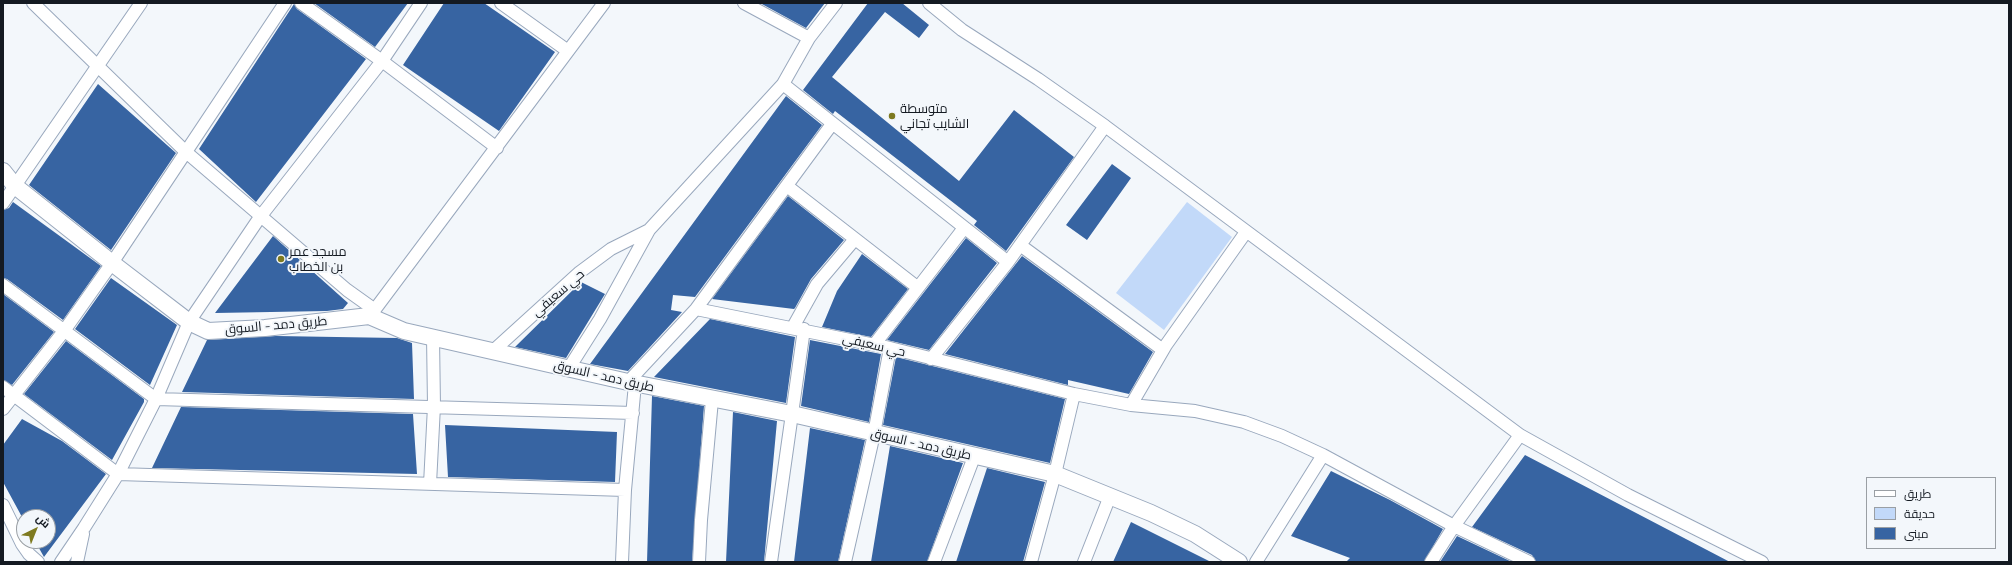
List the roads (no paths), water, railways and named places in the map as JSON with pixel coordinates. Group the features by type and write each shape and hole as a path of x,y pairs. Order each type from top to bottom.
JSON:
{"main road":[{"name":"طريق دمد - السوق","path":"3,170 15,186 112,263 189,322 208,331 265,328 372,313 404,331 632,383 712,400 792,414 974,457 1055,474 1151,513 1195,534 1239,562"}],"street":[{"path":"33,3 186,152 372,313 604,3"},
{"path":"3,203 141,3"},
{"path":"3,409 64,331 112,263 285,3"},
{"path":"301,3 382,61 496,148"},
{"path":"61,562 118,474 156,399 189,322 260,217 382,61 421,3"},
{"path":"501,3 568,51"},
{"path":"744,3 809,38"},
{"path":"569,368 600,319 649,230 783,84 809,38 836,3"},
{"path":"929,3 962,30 1038,79 1106,126 1246,232 1520,435 1628,494 1755,560"},
{"path":"783,84 1008,262"},
{"path":"622,562 625,490 633,413 632,383 696,309 832,124"},
{"path":"931,359 1008,262 1106,126"},
{"path":"787,186 917,287"},
{"path":"874,345 917,287 964,228"},
{"name":"حي سعيفي","path":"493,351 580,272 611,249 649,230"},
{"path":"1131,405 1163,350 1246,232"},
{"path":"771,562 779,496 792,414 798,328 817,284 855,239"},
{"path":"1020,245 1163,350"},
{"path":"3,285 156,399 633,413"},
{"name":"حي سعيفي","path":"696,309 798,328 890,348 1074,394 1131,405 1195,411 1244,422 1282,436 1323,455 1454,526 1529,562"},
{"path":"430,484 434,406 433,337"},
{"path":"845,562 874,434 890,348"},
{"path":"3,388 118,474 625,490"},
{"path":"1031,562 1055,474 1074,394"},
{"path":"699,562 701,520 712,400"},
{"path":"1431,562 1454,526 1520,435"},
{"path":"1256,562 1323,455"},
{"path":"934,562 974,457"},
{"path":"1084,562 1110,496"},
{"path":"3,505 22,544 29,554 38,562"},
{"path":"77,562 84,528"}],"place":[{"name":"متوسطة الشايب تجاني","path":"892,116"},
{"name":"مسجد عمر بن الخطاب","path":"281,259"}]}
